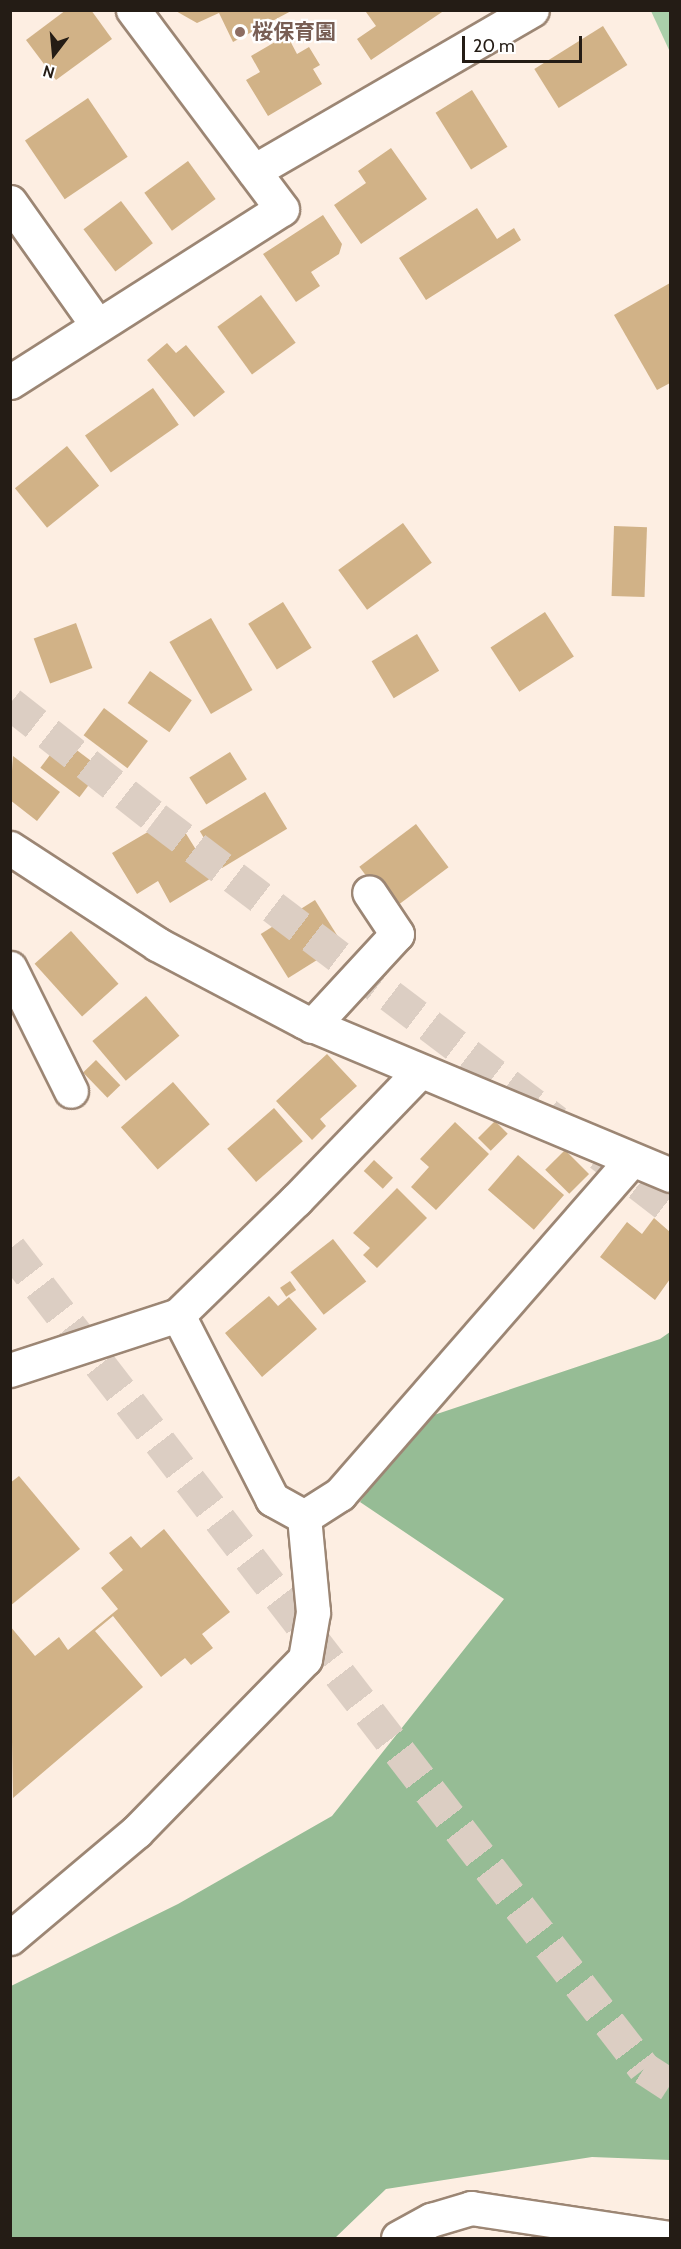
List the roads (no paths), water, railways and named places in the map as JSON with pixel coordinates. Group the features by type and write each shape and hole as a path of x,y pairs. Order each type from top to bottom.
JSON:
{"street":[{"path":"10,382 282,209 133,10"},
{"path":"254,171 532,10"},
{"path":"10,202 97,325"},
{"path":"10,848 157,944 312,1026 631,1161 670,1175"},
{"path":"312,1026 397,934 369,892"},
{"path":"10,968 71,1091"},
{"path":"10,1370 178,1315 296,1200 418,1072"},
{"path":"304,1517 340,1494 631,1161"},
{"path":"178,1315 272,1499 304,1517"},
{"path":"10,1938 136,1832 305,1659 313,1612 304,1517"},
{"path":"398,2238 431,2220 471,2208 670,2238"}],"tunnel":[{"path":"10,703 156,818 556,1121"},
{"path":"600,1154 670,1208"},
{"path":"10,1248 644,2068 670,2085"}],"place":[{"name":"桜保育園","path":"240,32"}]}
